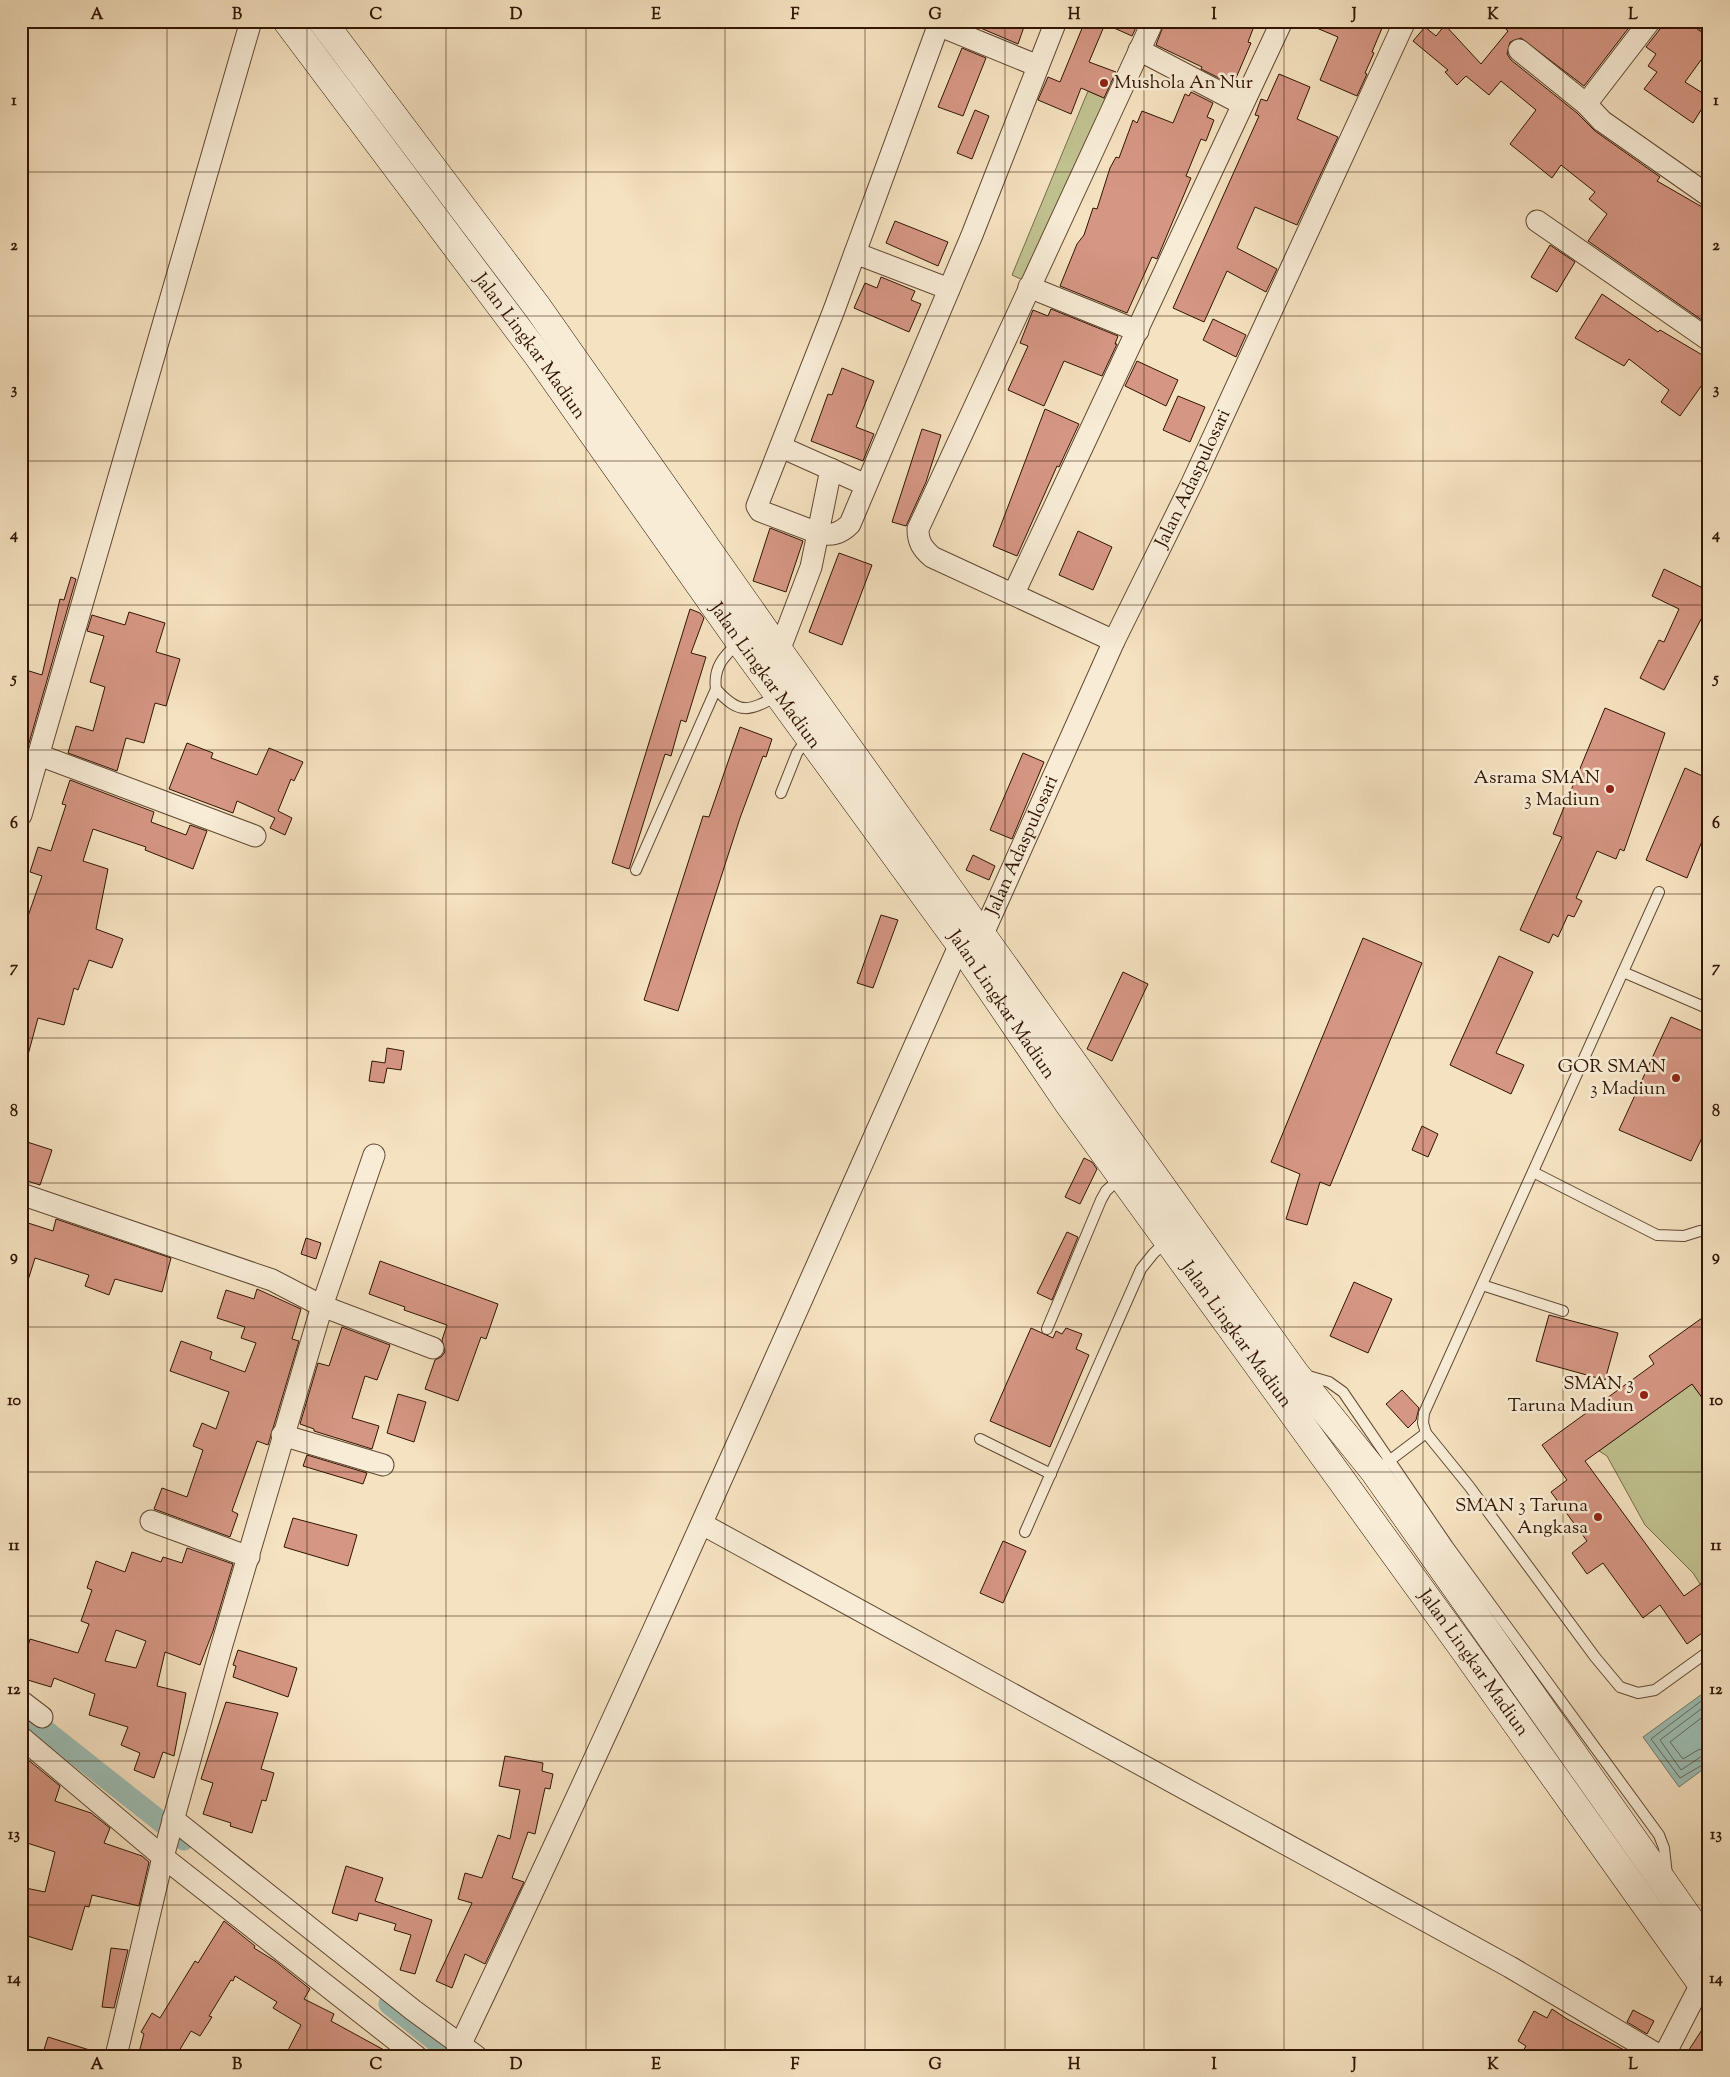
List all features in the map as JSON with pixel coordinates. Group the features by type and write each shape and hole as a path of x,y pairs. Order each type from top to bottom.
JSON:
{"main road":[{"name":"Jalan Lingkar Madiun","path":"287,21 536,353 740,642 809,736 971,940 1294,1372 1381,1466 1484,1629 1709,1947"},
{"name":"Jalan Lingkar Madiun","path":"322,21 538,308 779,651 971,940 1070,1104 1706,1981"},
{"path":"470,266 491,246"},
{"path":"1460,1644 1484,1629"}],"street":[{"path":"21,815 32,761 251,21"},
{"path":"1038,66 939,23 855,253 758,508 760,511 830,536 843,531 850,524 949,289 1056,21"},
{"path":"1114,641 1014,593 932,557 922,548 918,538 918,528 1153,21"},
{"path":"1014,593 1282,21"},
{"name":"Jalan Adaspulosari","path":"462,2051 971,940 1192,483 1405,21"},
{"path":"1586,104 1650,21"},
{"path":"1139,50 1242,104"},
{"path":"1519,50 1586,104 1602,120 1709,196"},
{"path":"1537,221 1709,340"},
{"path":"855,253 949,289"},
{"path":"1029,287 1138,331"},
{"path":"781,447 866,484"},
{"path":"779,651 811,567 831,469"},
{"path":"32,761 255,836"},
{"path":"116,2056 164,1855 221,1648 249,1558 282,1435 322,1306 374,1155"},
{"path":"21,1194 272,1280 322,1306 434,1348"},
{"path":"282,1435 383,1465"},
{"path":"150,1521 249,1558"},
{"path":"702,1524 1493,1958 1662,2056 1706,1981"},
{"path":"21,1701 42,1717"},
{"path":"21,1737 164,1855 416,2056"},
{"path":"173,1821 413,2010 462,2051"}],"lane":[{"path":"636,870 716,689 717,670 723,657 740,642"},
{"path":"716,689 730,704 738,707 757,707 779,695"},
{"path":"781,793 798,753 809,736"},
{"path":"1659,892 1424,1413 1422,1423 1426,1433 1469,1486 1595,1657 1620,1687 1638,1693 1655,1690 1709,1651"},
{"path":"1623,972 1709,1009"},
{"path":"1533,1172 1657,1235 1684,1236 1700,1231 1709,1232"},
{"path":"1047,1329 1101,1200 1106,1191 1122,1176"},
{"path":"1025,1532 1141,1269 1152,1254 1168,1239"},
{"path":"1482,1285 1563,1311"},
{"path":"1426,1433 1381,1466 1448,1546 1659,1835 1664,1848 1669,1891"},
{"path":"980,1439 1050,1474"}],"green space":[{"path":"1088,91 1109,100 1027,282 1012,275"},
{"path":"1692,1384 1709,1407 1709,1578 1700,1584 1693,1573 1645,1525 1607,1456 1599,1451"}],"water":[{"path":"1709,1689 1709,1765 1679,1787 1643,1737"}],"building":[{"path":"964,21 1026,21 1018,44"},
{"path":"1085,21 1139,21 1132,36 1105,24 1089,62 1116,72 1104,98 1081,88 1071,114 1038,100 1048,77 1060,82"},
{"path":"1165,21 1256,21 1248,42 1251,43 1233,85 1201,69 1202,67 1156,45"},
{"path":"1300,21 1368,21 1382,28 1365,73 1367,74 1357,96 1320,80 1338,37"},
{"path":"1497,21 1634,21 1584,86 1521,38 1510,42 1507,54 1511,60 1577,113 1595,131 1660,177 1657,181 1709,211 1709,325 1588,241 1607,214 1589,199 1595,192 1561,165 1552,178 1510,144 1536,110 1501,81 1489,95 1466,76 1457,85 1445,72 1448,70 1413,41 1425,27 1436,36 1445,25 1481,64 1508,31"},
{"path":"1662,21 1695,21 1698,30 1709,35 1709,49 1685,82 1709,97 1693,123 1644,89 1657,72 1648,66 1656,54 1646,47 1660,29"},
{"path":"962,48 986,58 963,116 938,107"},
{"path":"1279,74 1310,87 1297,119 1338,137 1297,225 1255,207 1237,248 1277,269 1266,292 1227,271 1204,322 1173,308 1259,116 1255,115 1261,99 1267,101"},
{"path":"1191,92 1213,103 1207,117 1214,120 1206,141 1201,139 1186,176 1191,178 1157,259 1152,257 1127,313 1060,286 1077,244 1084,235 1093,208 1097,209 1110,168 1116,157 1119,158 1133,120 1137,123 1142,111 1173,123 1185,94 1189,96"},
{"path":"975,110 989,116 972,159 957,153"},
{"path":"895,221 948,242 938,266 886,243"},
{"path":"1550,245 1575,262 1557,292 1531,277"},
{"path":"881,277 915,291 911,300 921,304 909,332 854,308 865,283 877,288"},
{"path":"1602,294 1658,332 1660,330 1709,359 1709,375 1680,416 1661,402 1669,390 1629,359 1624,366 1575,338"},
{"path":"1051,309 1118,336 1115,344 1117,344 1102,376 1064,361 1044,406 1008,390 1028,346 1020,343 1033,310 1048,316"},
{"path":"1213,319 1246,335 1236,357 1203,340"},
{"path":"1137,361 1178,380 1166,406 1125,386"},
{"path":"842,368 874,381 856,427 874,434 863,461 811,441 828,394 832,395"},
{"path":"1178,396 1205,407 1190,442 1163,430"},
{"path":"1045,409 1079,424 1059,467 1057,466 1017,556 993,546"},
{"path":"922,429 941,435 926,482 906,526 892,522"},
{"path":"770,528 803,541 786,592 753,581"},
{"path":"1078,531 1112,547 1093,590 1059,575"},
{"path":"839,553 872,565 842,645 809,632"},
{"path":"1664,569 1709,591 1709,604 1664,690 1640,678 1659,640 1664,642 1679,609 1652,596"},
{"path":"71,577 76,579 27,750 21,749 21,683 26,670 42,675 60,599 64,600"},
{"path":"690,609 700,613 704,618 691,653 706,657 686,722 681,720 671,756 665,754 629,869 612,863"},
{"path":"129,612 165,623 156,652 180,659 166,706 155,703 144,743 126,738 117,771 68,753 76,726 93,731 105,687 90,682 104,636 87,631 92,615 125,625"},
{"path":"1605,708 1665,733 1624,851 1620,849 1616,859 1597,851 1576,898 1582,901 1574,917 1568,915 1558,937 1553,934 1549,943 1520,930 1562,837 1553,834"},
{"path":"740,727 772,739 766,757 763,756 740,818 678,1011 644,1000 703,816 709,817"},
{"path":"187,743 213,753 211,758 257,775 269,748 303,762 294,781 291,779 278,811 292,818 285,835 270,828 275,818 237,801 233,813 169,789"},
{"path":"1023,753 1044,762 1012,839 990,830"},
{"path":"1685,768 1709,779 1709,824 1687,878 1646,860"},
{"path":"70,780 154,812 151,822 186,835 190,825 207,831 193,869 145,850 146,847 93,829 83,861 108,869 96,929 123,939 112,968 89,960 78,990 74,988 64,1025 38,1018 26,1062 21,1062 21,917 27,919 42,876 30,872 38,847 51,851 66,805 62,804"},
{"path":"973,855 995,866 989,880 966,870"},
{"path":"881,915 898,920 873,988 857,983"},
{"path":"1363,938 1422,963 1330,1186 1320,1182 1307,1225 1286,1219 1300,1174 1271,1162"},
{"path":"1499,956 1533,972 1496,1053 1524,1065 1511,1094 1450,1065"},
{"path":"1123,972 1148,984 1112,1061 1087,1049"},
{"name":"GOR SMAN 3 Madiun","path":"1671,1017 1709,1034 1709,1123 1691,1161 1619,1130"},
{"path":"387,1048 404,1051 401,1070 387,1068 384,1083 369,1081 372,1061 385,1063"},
{"path":"1422,1126 1438,1134 1428,1157 1412,1150"},
{"path":"21,1140 52,1150 40,1185 21,1179"},
{"path":"1084,1158 1092,1162 1097,1169 1080,1204 1065,1197"},
{"path":"56,1219 171,1258 162,1292 115,1279 109,1295 85,1286 89,1275 35,1258 25,1290 21,1290 21,1233 25,1222 53,1231"},
{"path":"1067,1232 1078,1237 1052,1300 1037,1293"},
{"path":"306,1238 321,1243 316,1259 301,1254"},
{"path":"380,1261 498,1304 486,1339 481,1337 458,1401 425,1389 435,1360 445,1352 442,1340 447,1325 404,1310 405,1307 369,1294"},
{"path":"1354,1282 1392,1299 1368,1353 1330,1336"},
{"path":"257,1289 301,1309 292,1339 299,1341 268,1445 257,1441 232,1511 238,1514 230,1537 154,1509 162,1488 187,1497 203,1450 193,1446 202,1423 216,1429 229,1392 170,1371 181,1341 212,1352 210,1359 245,1372 256,1343 241,1338 245,1327 217,1318 226,1290 254,1299"},
{"path":"1549,1315 1618,1333 1605,1380 1536,1361"},
{"path":"1702,1318 1709,1328 1709,1407 1692,1384 1585,1461 1684,1596 1709,1578 1709,1628 1687,1644 1660,1605 1643,1618 1603,1563 1587,1574 1572,1553 1587,1541 1551,1492 1567,1480 1542,1445 1654,1364 1649,1356"},
{"path":"342,1327 390,1345 377,1380 365,1376 352,1418 379,1426 372,1449 314,1431 314,1429 300,1424 318,1363 329,1366"},
{"path":"1031,1328 1053,1338 1056,1331 1062,1334 1066,1328 1082,1334 1076,1349 1089,1355 1050,1447 990,1421"},
{"path":"1402,1390 1419,1408 1416,1420 1408,1428 1386,1404"},
{"path":"398,1394 426,1402 414,1442 387,1433"},
{"path":"307,1455 367,1473 363,1484 303,1466"},
{"path":"293,1518 357,1535 348,1566 284,1547"},
{"path":"1003,1541 1026,1551 1003,1603 980,1593"},
{"path":"187,1548 233,1564 213,1631 200,1665 165,1652 157,1686 186,1693 174,1756 163,1752 154,1778 134,1770 140,1753 121,1745 128,1727 89,1715 95,1694 54,1678 51,1687 21,1678 21,1669 30,1639 78,1653 89,1624 81,1621 92,1590 87,1588 96,1561 125,1572 132,1552 161,1562 163,1557 182,1563","holes":["116,1630 146,1641 136,1668 105,1661"]},
{"path":"238,1650 297,1668 288,1697 233,1677 236,1666 233,1665"},
{"path":"226,1702 278,1713 261,1769 274,1773 266,1801 262,1800 252,1833 230,1826 231,1823 203,1814 213,1783 201,1779"},
{"path":"21,1754 60,1786 55,1801 91,1813 110,1828 104,1843 142,1856 149,1862 139,1906 92,1895 89,1907 85,1906 72,1950 21,1934 21,1887 45,1892 55,1852 21,1841"},
{"path":"505,1756 543,1763 542,1771 553,1774 550,1789 545,1788 535,1834 528,1832 512,1878 524,1882 485,1964 465,1954 452,1988 436,1981 472,1903 458,1899 465,1873 482,1878 498,1835 510,1839 520,1790 499,1786"},
{"path":"346,1866 383,1878 375,1901 432,1920 415,1974 400,1970 411,1935 394,1930 396,1924 359,1913 357,1921 332,1913"},
{"path":"224,1921 255,1946 254,1948 275,1961 310,1989 304,1999 334,2014 331,2021 395,2056 285,2056 301,2025 273,2008 277,2002 235,1976 209,2016 212,2017 200,2036 191,2031 176,2056 138,2056 144,2034 141,2032 152,2013 160,2018 195,1961 198,1963"},
{"path":"111,1948 128,1950 114,2008 102,2007"},
{"path":"1552,2009 1635,2056 1520,2056 1526,2046 1518,2041 1534,2011 1547,2018"},
{"path":"1633,2010 1654,2021 1647,2034 1627,2022"},
{"path":"1709,2019 1709,2056 1685,2056"},
{"path":"48,2037 96,2052 95,2056 42,2056"}],"waterway":[{"path":"21,1711 184,1840"},
{"path":"389,2004 454,2056"}],"place":[{"name":"Mushola An Nur","path":"1104,83"},
{"name":"Asrama SMAN 3 Madiun","path":"1610,789"},
{"name":"GOR SMAN 3 Madiun","path":"1676,1078"},
{"name":"SMAN 3 Taruna Madiun","path":"1644,1395"},
{"name":"SMAN 3 Taruna Angkasa","path":"1598,1517"}]}
